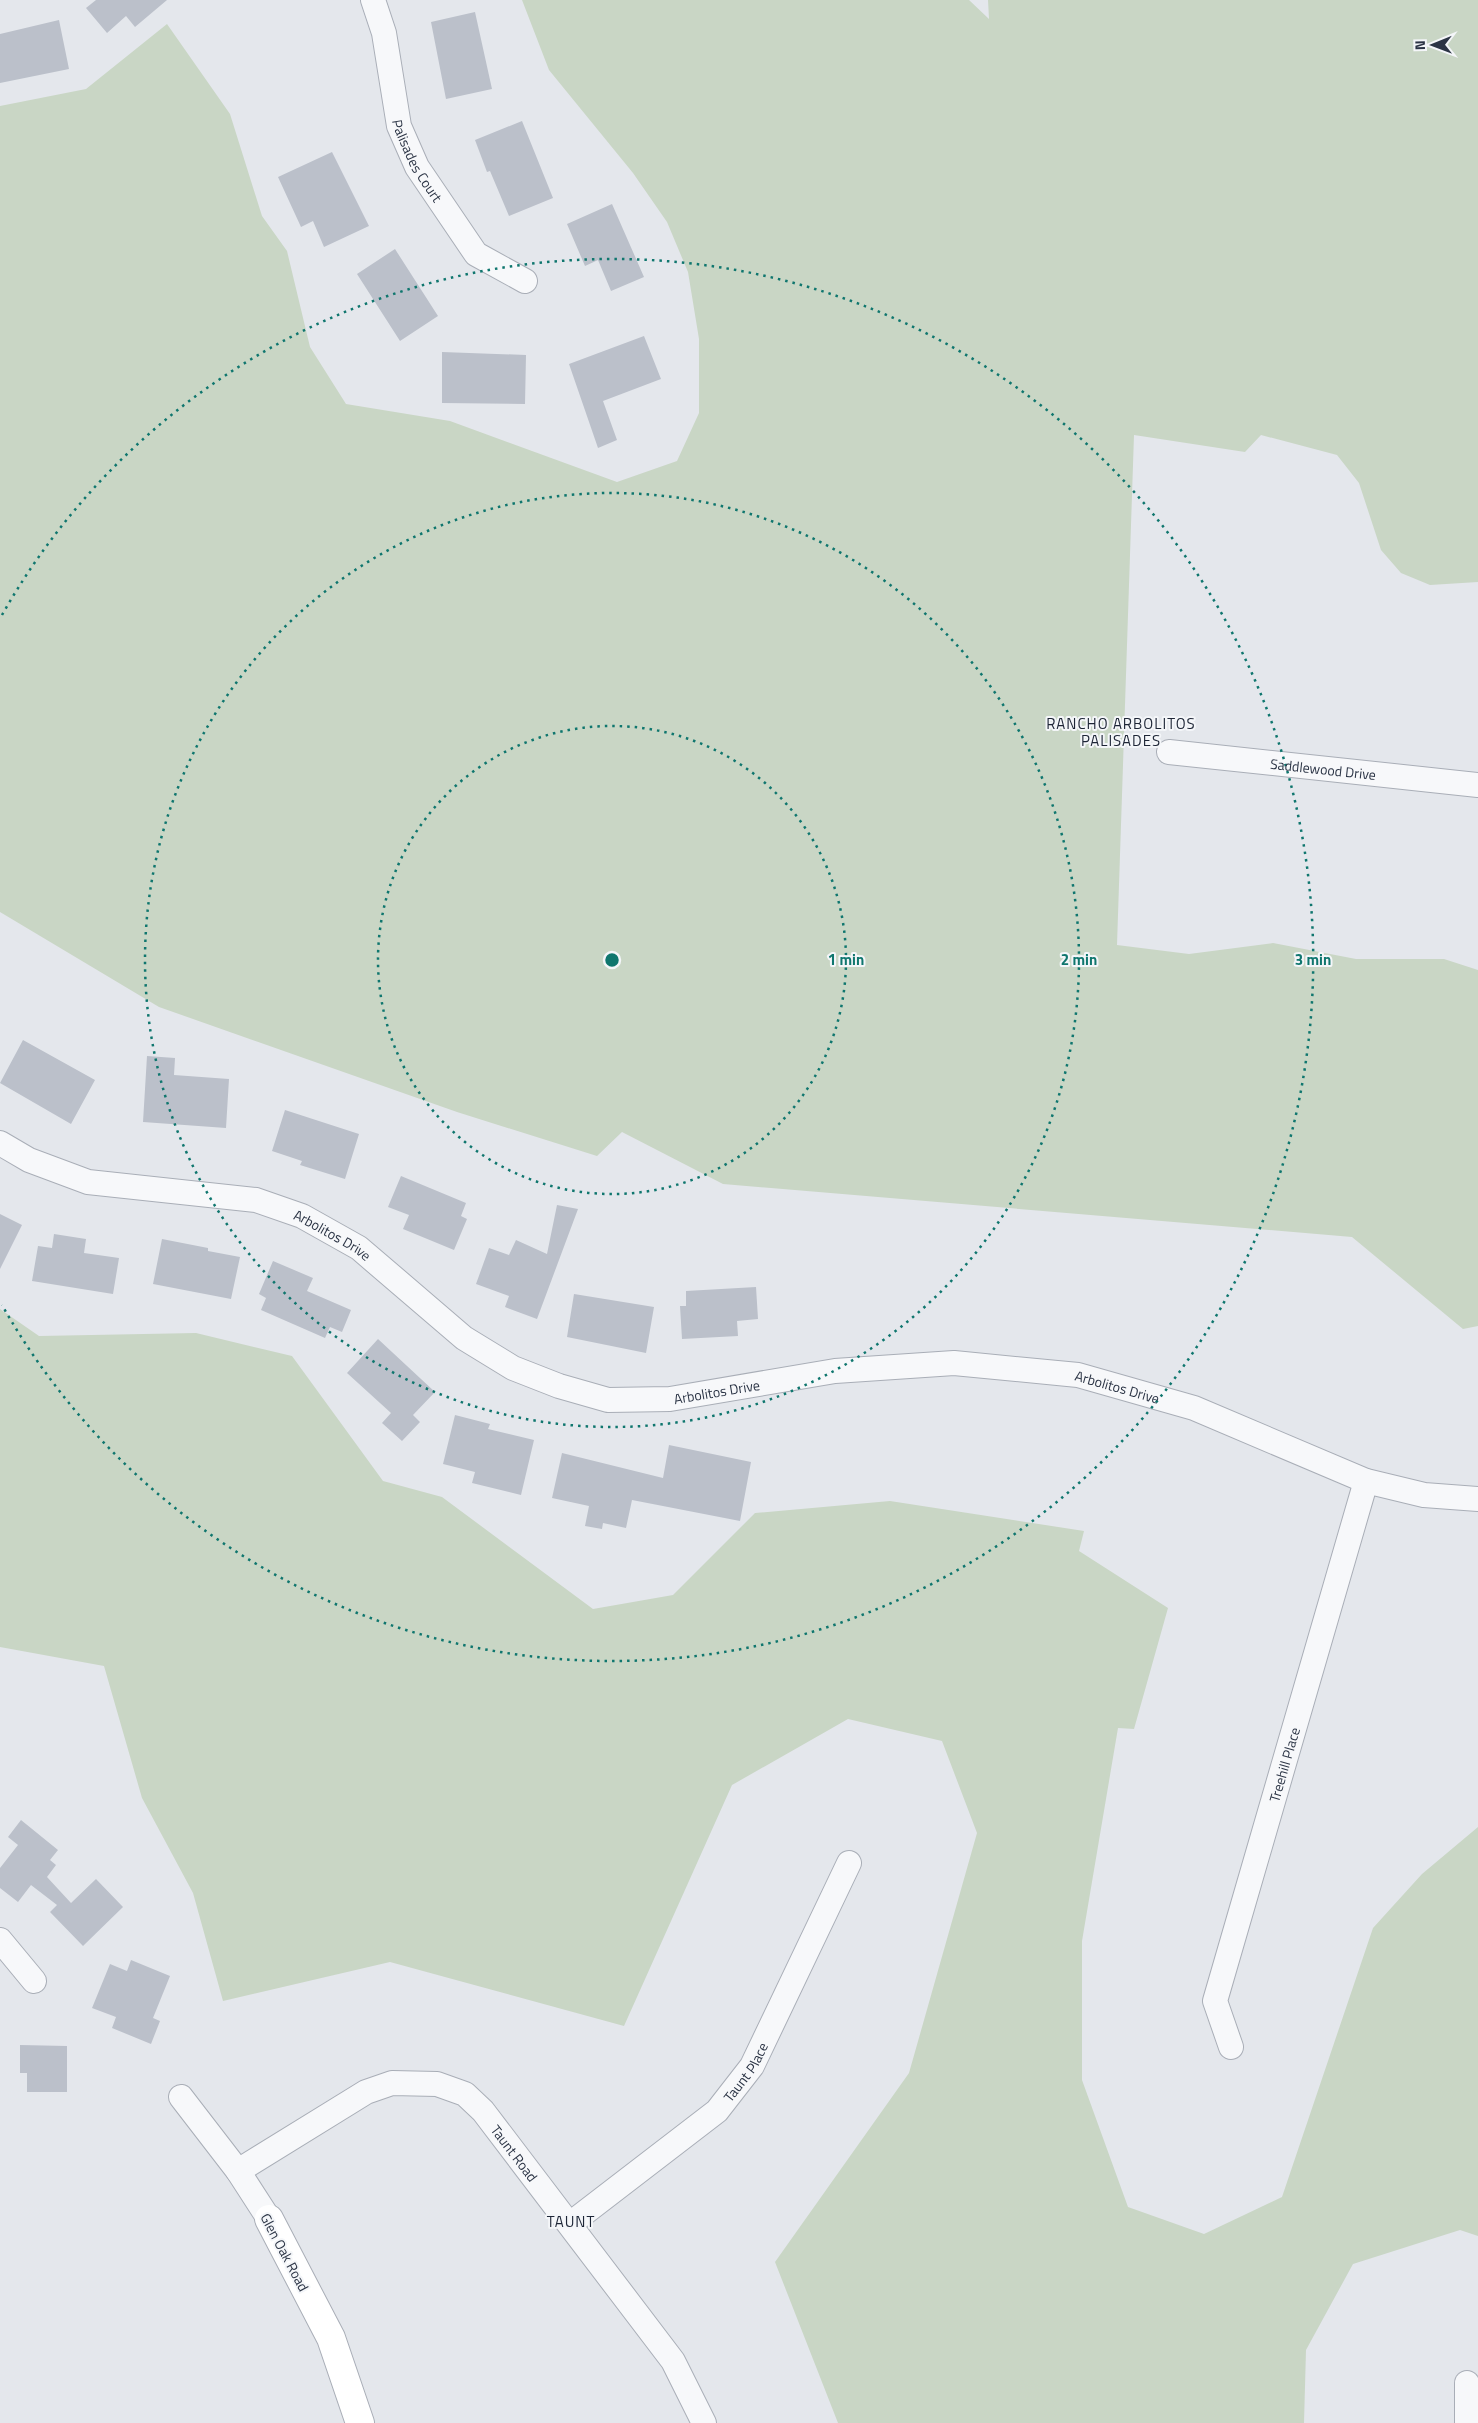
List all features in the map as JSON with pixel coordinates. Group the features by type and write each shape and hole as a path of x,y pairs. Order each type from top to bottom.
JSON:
{"street":[{"name":"Palisades Court","path":"373,0 384,32 399,126 417,167 476,254 525,281"},
{"name":"Saddlewood Drive","path":"1169,752 1478,785"},
{"name":"Arbolitos Drive","path":"0,1143 29,1160 88,1182 256,1200 302,1216 359,1248 464,1338 513,1368 559,1386 608,1400 670,1399 835,1371 954,1363 1078,1375 1194,1408 1366,1480 1424,1494 1478,1499"},
{"name":"Treehill Place","path":"1231,2047 1215,2001 1366,1480"},
{"name":"Taunt Place","path":"570,2224 717,2111 752,2066 850,1863"},
{"path":"0,1940 34,1981"},
{"name":"Taunt Road","path":"238,2171 366,2092 392,2083 437,2084 465,2094 483,2111 673,2362 704,2423"},
{"name":"Glen Oak Road","path":"182,2097 238,2171 269,2219 331,2338 360,2423"},
{"path":"1467,2383 1467,2423"}],"green space":[{"path":"522,0 969,0 989,19 988,0 1478,0 1478,582 1430,585 1401,573 1381,550 1359,483 1337,455 1261,435 1245,452 1134,435 1117,945 1189,954 1273,943 1356,959 1444,959 1478,970 1478,1326 1463,1329 1352,1237 723,1184 622,1132 597,1156 457,1112 159,1007 0,912 0,106 86,89 167,24 230,114 262,216 287,251 310,347 346,404 450,421 617,482 677,461 699,413 699,339 688,272 667,222 633,173 549,70"},
{"path":"0,1309 39,1336 196,1333 292,1356 383,1481 442,1497 593,1609 673,1595 755,1513 890,1501 1084,1531 1079,1551 1168,1608 1134,1729 1118,1728 1082,1941 1082,2080 1128,2207 1204,2234 1282,2197 1373,1928 1422,1874 1478,1827 1478,2236 1460,2230 1353,2264 1306,2350 1304,2423 838,2423 775,2262 909,2073 977,1833 942,1741 848,1719 732,1785 624,2026 390,1962 223,2001 193,1893 142,1798 104,1666 0,1647"}],"building":[{"path":"96,0 167,0 135,27 126,16 107,33 86,8"},
{"path":"475,12 492,89 446,99 431,22"},
{"path":"59,20 69,69 0,83 0,34"},
{"path":"522,121 553,198 509,216 490,171 487,172 475,140"},
{"path":"332,152 369,226 324,247 313,221 301,227 278,177"},
{"path":"612,204 644,277 611,291 598,260 585,266 567,224"},
{"path":"395,249 438,316 400,341 357,274"},
{"path":"644,336 661,379 603,401 617,440 598,448 569,364"},
{"path":"442,352 526,355 525,404 442,403"},
{"path":"23,1040 95,1080 71,1124 0,1083"},
{"path":"147,1056 175,1058 174,1075 229,1079 226,1128 143,1122"},
{"path":"285,1110 359,1134 345,1179 300,1165 302,1161 272,1151"},
{"path":"401,1176 466,1203 461,1216 467,1219 454,1250 403,1229 409,1215 388,1207"},
{"path":"557,1205 578,1209 537,1319 505,1307 509,1296 476,1284 489,1248 509,1255 516,1240 547,1254"},
{"path":"0,1214 22,1225 0,1269"},
{"path":"54,1234 86,1239 84,1253 119,1258 113,1294 32,1281 38,1246 52,1248"},
{"path":"162,1239 208,1248 208,1251 240,1257 231,1299 153,1284"},
{"path":"273,1261 313,1278 307,1291 351,1310 342,1332 330,1327 325,1338 261,1310 266,1298 259,1294"},
{"path":"756,1287 758,1319 737,1321 738,1336 682,1339 680,1306 686,1306 686,1291"},
{"path":"574,1294 654,1307 646,1353 567,1337"},
{"path":"378,1339 435,1392 413,1415 420,1422 402,1441 382,1423 391,1413 347,1373"},
{"path":"455,1415 490,1424 488,1429 534,1440 521,1495 472,1483 475,1472 443,1464"},
{"path":"669,1445 751,1462 740,1521 632,1500 626,1528 603,1523 602,1529 585,1526 589,1506 552,1498 562,1453 663,1478"},
{"path":"21,1820 58,1850 50,1860 56,1865 47,1877 71,1903 96,1879 123,1907 83,1946 50,1912 57,1905 31,1885 18,1902 0,1888 0,1868 18,1845 8,1837"},
{"path":"131,1960 170,1976 153,2018 160,2021 151,2044 112,2028 116,2017 92,2008 110,1964 127,1971"},
{"path":"20,2045 67,2046 67,2092 27,2092 27,2073 20,2073"}],"district":[{"name":"RANCHO ARBOLITOS PALISADES","path":"1121,732"},
{"name":"TAUNT","path":"571,2221"}]}
